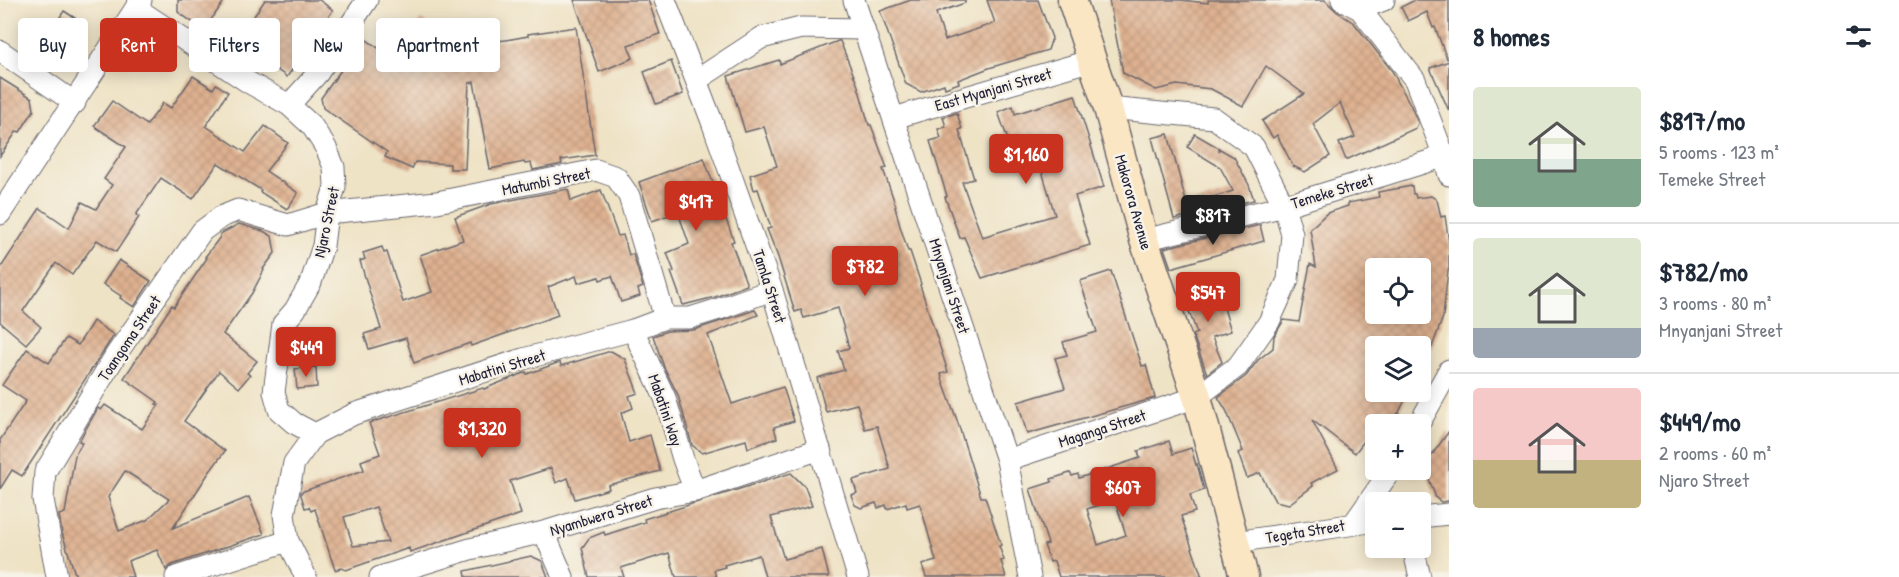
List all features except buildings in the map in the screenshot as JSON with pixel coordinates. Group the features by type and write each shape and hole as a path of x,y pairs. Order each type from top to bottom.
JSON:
{"street":[{"path":"289,105 318,73 367,0"},
{"name":"Tamla Street","path":"665,0 697,80 772,290 858,577"},
{"name":"Mnyanjani Street","path":"854,0 1007,460 1030,577"},
{"name":"Makorora Avenue","path":"1072,0 1108,108 1144,240 1197,397 1244,577"},
{"path":"1351,5 1384,0"},
{"path":"0,214 139,4"},
{"name":"Njaro Street","path":"139,4 248,82 289,105 312,126 326,148 333,167 335,187 327,213 323,246 311,282 295,310 283,324 274,392 279,410 294,423 315,434"},
{"path":"1351,5 1415,80 1447,162"},
{"path":"697,80 760,38 801,28 864,29"},
{"path":"0,51 75,103"},
{"name":"East Myanjani Street","path":"894,118 1092,60"},
{"name":"Maganga Street","path":"1007,460 1197,397 1238,366 1269,322 1288,280 1292,234 1284,206 1254,147 1214,118 1108,108"},
{"name":"Temeke Street","path":"1144,240 1284,206 1447,162"},
{"name":"Matumbi Street","path":"327,213 438,202 596,170 615,177 629,195 665,318"},
{"name":"Toangoma Street","path":"57,577 43,499 45,472 117,353 202,231 221,217 237,210 288,225 327,213"},
{"name":"Mabatini Street","path":"306,577 288,541 284,515 294,463 315,434 354,414 523,359 633,330 665,318 690,318 772,290"},
{"name":"Mabatini Way","path":"633,330 665,398 695,491"},
{"path":"1425,414 1449,370"},
{"name":"Nyambwera Street","path":"380,577 470,549 544,532 655,498 695,491 820,448"},
{"path":"1431,516 1449,514"},
{"name":"Tegeta Street","path":"1235,542 1365,522"},
{"path":"544,532 563,577"},
{"path":"176,577 288,541"},
{"path":"1415,558 1420,577"}]}
